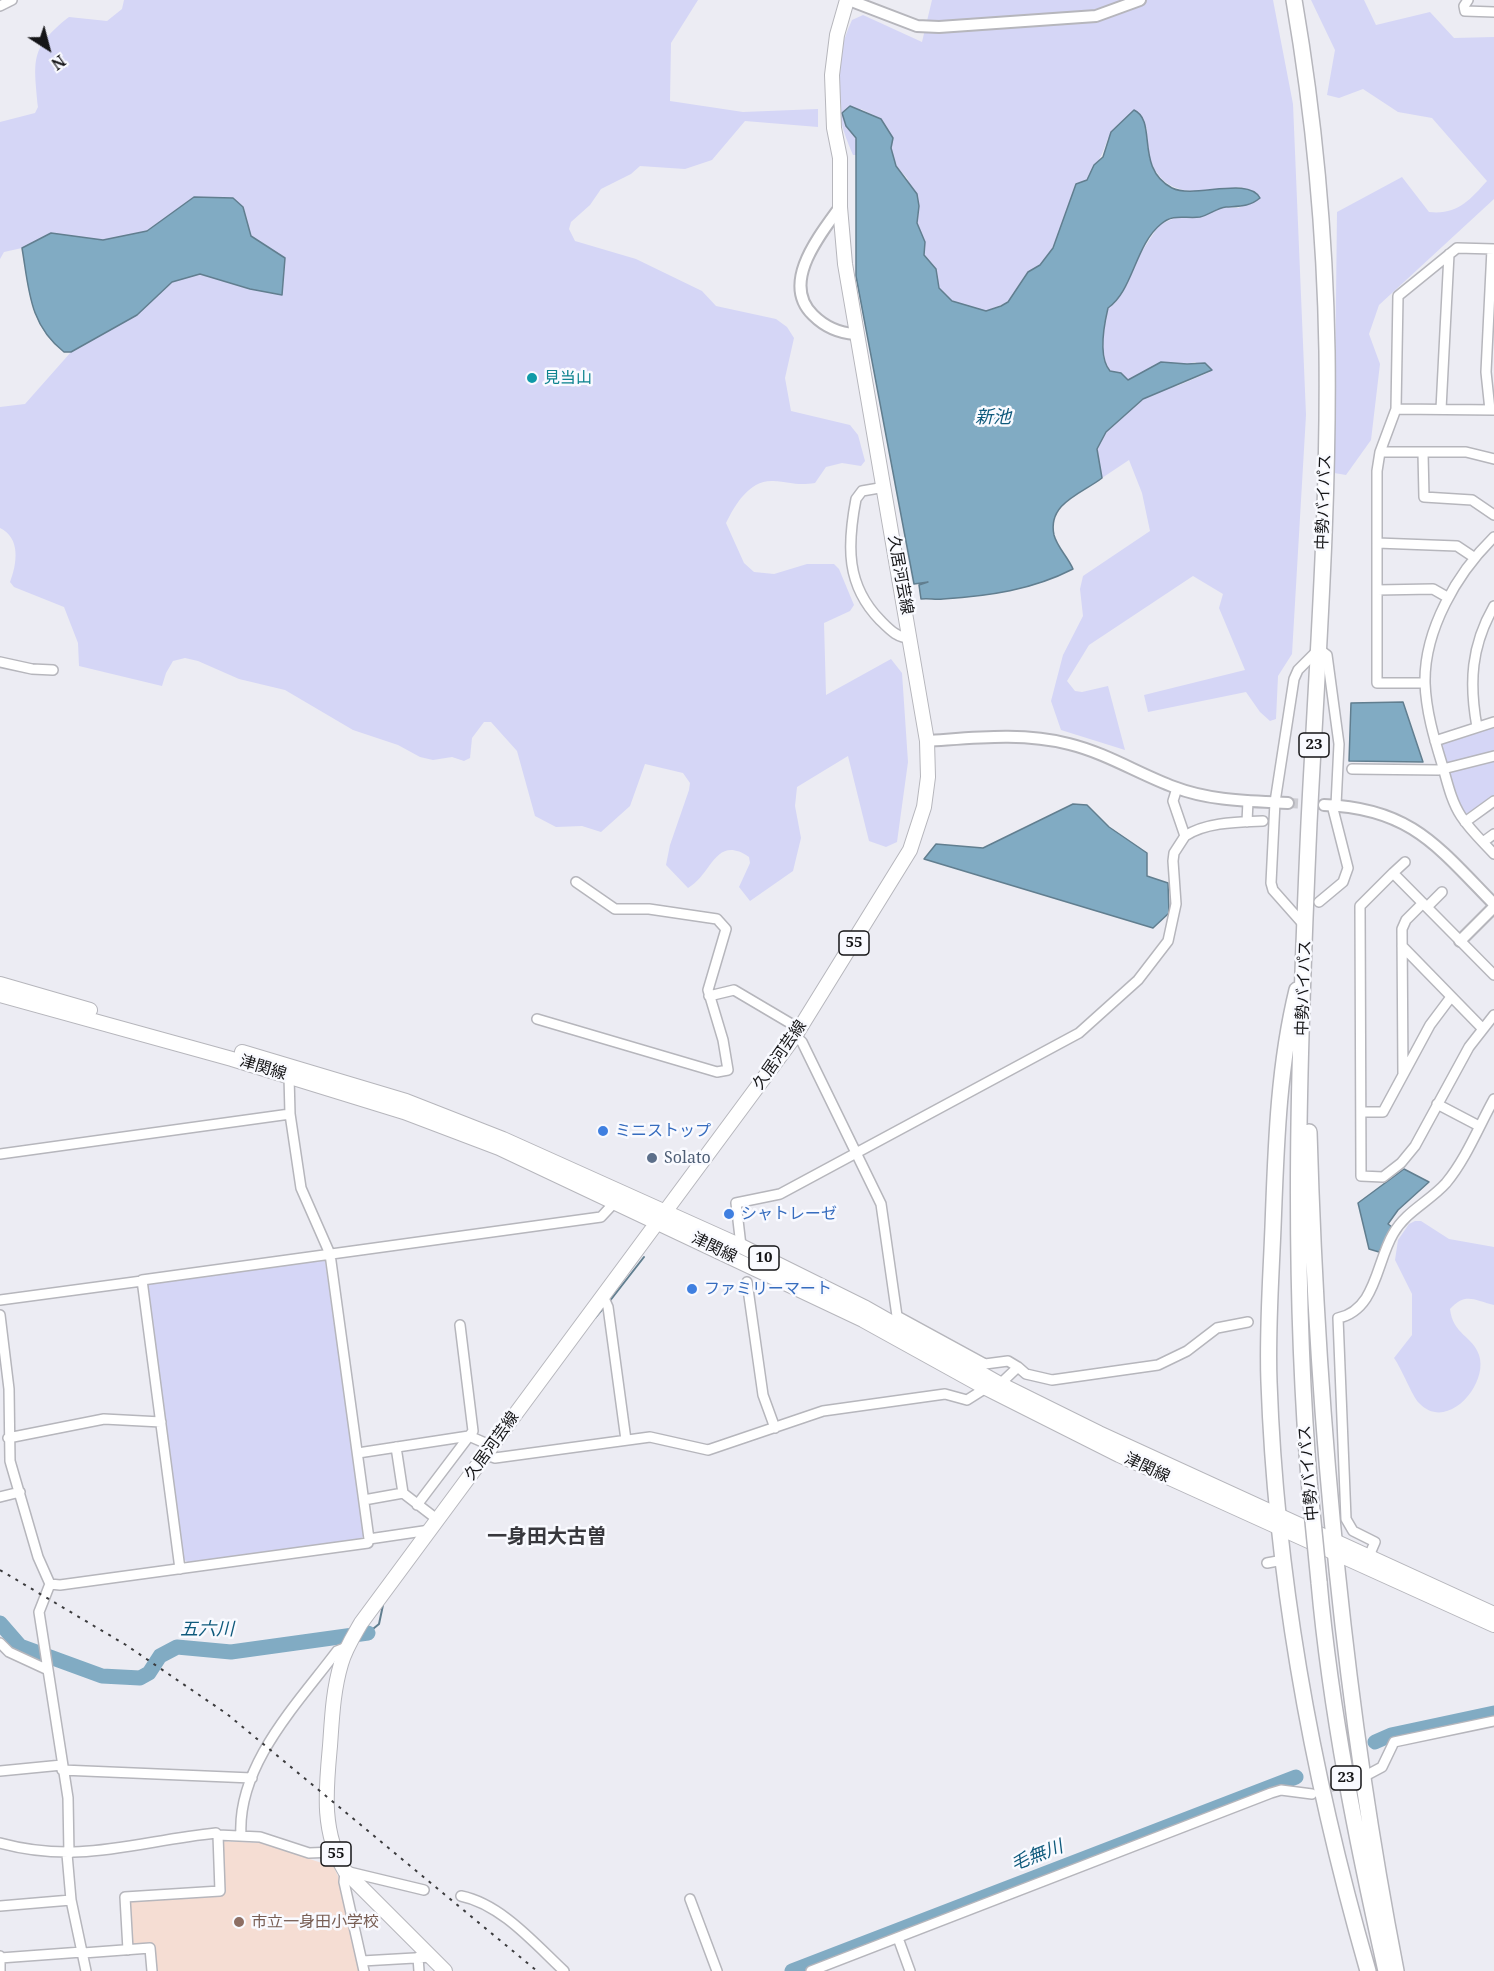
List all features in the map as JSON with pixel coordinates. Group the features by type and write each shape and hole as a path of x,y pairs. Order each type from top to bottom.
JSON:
{"highway":[{"name":"中勢バイパス","path":"1294,0 1310,91 1320,204 1327,350 1319,649 1306,927 1297,1231 1300,1329 1310,1491 1325,1650 1348,1791 1386,1971"},
{"path":"1305,961 1285,1039 1276,1147 1269,1379 1283,1560 1292,1629 1307,1715 1353,1917 1368,1971"},
{"path":"1305,961 1312,1251 1335,1547 1345,1657 1369,1821 1396,1971"}],"main road":[{"name":"久居河芸線","path":"445,1971 425,1957 345,1870 334,1852 326,1811 326,1794 333,1696 347,1646 361,1623 434,1525 606,1302 662,1216 798,1033 910,850 924,807 928,777 927,741 885,487 855,334 840,207 840,158 834,128 832,75 837,35 848,0"},
{"name":"津関線","path":"0,984 406,1101 503,1138 662,1216 863,1320 986,1388 1119,1455 1280,1522 1494,1625"},
{"name":"津関線","path":"0,995 289,1076 404,1112 499,1148 615,1202 662,1216 741,1246 866,1308 1000,1384 1280,1522"},
{"name":"津関線","path":"1335,1547 1369,1556 1494,1614"}],"street":[{"path":"0,6 12,0"},
{"path":"848,0 916,26 939,27 1096,16 1140,0"},
{"path":"1468,0 1464,6 1465,11 1494,12"},
{"path":"840,207 805,262 801,292 810,312 817,319 833,329 855,334"},
{"path":"1396,409 1492,410 1486,372 1493,249 1457,248 1398,296 1396,409 1380,452 1377,471 1377,683 1425,683"},
{"path":"1441,409 1449,254"},
{"path":"1380,452 1466,452 1494,459"},
{"path":"1424,453 1424,497 1472,500 1494,515"},
{"path":"885,487 862,491 856,500 852,574 859,594 874,614 895,635 911,638"},
{"path":"1494,537 1475,558 1447,597 1430,650 1425,683 1435,741 1455,804 1465,822 1494,854"},
{"path":"1377,543 1456,546 1475,558"},
{"path":"1377,590 1433,589 1447,597"},
{"path":"1477,727 1472,694 1472,669 1482,630 1494,606"},
{"path":"1306,927 1270,884 1275,802 1294,679 1298,670 1319,649 1327,655 1339,744 1331,805 1348,868 1343,882 1319,902"},
{"path":"0,662 32,669 53,670"},
{"path":"1435,741 1494,722"},
{"path":"927,741 1010,736 1054,741 1106,756 1177,788 1214,797 1288,803"},
{"path":"1352,769 1443,769 1494,756"},
{"path":"1177,788 1173,801 1185,836"},
{"path":"1247,822 1248,801"},
{"path":"1465,822 1494,801"},
{"path":"1331,805 1379,811 1408,824 1428,838 1494,905 1460,941"},
{"path":"741,1246 736,1203 771,1198 1079,1033 1138,980 1168,941 1176,904 1174,853 1185,836 1193,831 1263,821"},
{"path":"1483,842 1494,834"},
{"path":"1405,862 1360,906 1361,1176 1383,1177 1401,1163 1415,1146 1482,1028 1494,1015"},
{"path":"1394,873 1494,974"},
{"path":"537,1019 717,1072 729,1072 723,1040 708,990 726,929 723,923 717,919 675,912 615,909 576,882"},
{"path":"1403,1075 1403,924 1442,893"},
{"path":"1402,946 1482,1028"},
{"path":"709,996 734,990 798,1033 881,1204 897,1316 985,1364 1008,1361 1026,1374 1052,1380 1158,1365 1187,1350 1217,1328 1248,1322"},
{"path":"1361,1112 1383,1112 1430,1025 1451,997"},
{"path":"50,1584 60,1585 368,1543 358,1453 330,1254 301,1188 290,1114 289,1076"},
{"path":"1369,1556 1375,1542 1353,1531 1346,1520 1338,1318 1355,1313 1365,1302 1392,1235 1407,1216 1446,1183 1494,1099"},
{"path":"1437,1104 1479,1126"},
{"path":"0,1154 290,1114"},
{"path":"0,1300 602,1217 615,1202"},
{"path":"142,1281 180,1569"},
{"path":"747,1282 763,1395 775,1428"},
{"path":"606,1302 626,1440"},
{"path":"0,1315 3,1357 9,1389 5,1440 38,1557 50,1584 39,1612 69,1815 68,1854 71,1900 86,1971"},
{"path":"417,1505 473,1431 460,1325"},
{"path":"358,1453 470,1436 491,1454 650,1437 708,1450 823,1411 945,1394 967,1400 986,1388 1000,1384 1018,1368"},
{"path":"5,1440 104,1419 161,1422"},
{"path":"369,1539 434,1525 403,1493 396,1447"},
{"path":"0,1497 20,1492"},
{"path":"364,1500 403,1493"},
{"path":"1267,1563 1283,1560"},
{"path":"0,1643 9,1652 48,1669"},
{"path":"241,1835 243,1804 267,1746 337,1651 347,1646"},
{"path":"322,1671 338,1678"},
{"path":"1367,1775 1382,1767 1394,1742 1494,1721"},
{"path":"0,1771 62,1767 252,1778"},
{"path":"811,1971 1271,1793 1281,1790 1312,1794"},
{"path":"0,1843 21,1849 68,1854 118,1849 185,1836 216,1833 218,1835 260,1837 309,1853 334,1852"},
{"path":"128,1950 124,1897 220,1891 218,1835"},
{"path":"424,1890 345,1870 344,1881 363,1966 425,1957"},
{"path":"461,1896 474,1898 496,1911 564,1971"},
{"path":"690,1899 717,1971"},
{"path":"0,1906 71,1900"},
{"path":"898,1938 910,1971"},
{"path":"0,1971 0,1957 150,1948 152,1971"},
{"path":"419,1971 425,1957"}],"shaded area":[{"path":"124,0 698,0 671,43 670,101 743,112 818,109 818,127 745,121 712,160 685,169 640,166 631,174 601,189 590,205 571,222 569,229 575,241 636,259 702,291 716,306 776,319 787,327 794,338 785,378 791,411 850,425 858,435 865,461 861,466 842,463 826,467 815,483 809,484 764,482 744,495 726,523 744,563 754,572 774,574 807,564 834,564 839,569 854,605 850,611 824,623 826,695 891,659 902,673 908,762 897,842 886,847 869,841 848,756 797,787 795,806 801,838 793,871 750,901 739,887 750,863 749,857 738,851 728,850 721,853 688,888 666,865 670,845 689,790 690,783 683,773 645,764 630,806 601,832 582,826 556,827 535,816 517,751 491,722 484,722 472,738 470,758 464,761 452,757 433,760 353,730 285,690 239,679 198,661 185,658 173,661 162,686 79,666 78,643 64,607 14,587 10,582 15,560 14,545 7,532 0,528 0,407 25,404 71,352 136,315 172,282 200,274 250,289 282,295 285,259 251,236 243,208 195,197 147,231 103,240 51,233 22,248 4,252 0,259 0,122 35,113 38,107 37,56 47,38 56,28 69,17 107,21 122,9"},
{"path":"932,0 1273,0 1293,104 1306,415 1292,654 1278,676 1276,719 1270,721 1260,712 1246,692 1148,712 1144,695 1245,670 1219,608 1223,594 1193,576 1089,645 1067,681 1075,691 1082,692 1108,686 1125,750 1061,730 1051,701 1063,655 1083,616 1080,589 1083,576 1150,531 1142,493 1129,460 1102,478 1097,448 1106,432 1143,399 1164,388 1177,386 1210,372 1195,362 1187,364 1161,362 1128,380 1121,373 1110,371 1106,365 1103,349 1108,308 1116,302 1135,262 1159,225 1177,217 1199,217 1225,207 1238,208 1259,199 1241,187 1190,191 1168,184 1159,176 1148,155 1147,128 1108,138 1087,180 1076,184 1053,248 1040,265 1028,272 1008,302 986,311 952,301 939,288 936,269 924,255 923,237 917,223 919,206 907,178 896,166 891,148 893,138 881,119 861,109 846,126 856,138 856,155 853,155 841,121 836,88 840,55 852,20 863,15 922,42"},
{"path":"1311,0 1364,0 1376,25 1430,12 1454,38 1494,37 1494,199 1379,305 1369,334 1380,364 1371,440 1346,475 1334,473 1337,212 1402,177 1429,212 1447,211 1462,205 1487,181 1432,118 1398,112 1363,89 1339,98 1327,95 1335,50"},
{"path":"1494,726 1494,795 1469,814 1463,813 1440,749 1444,742"},
{"path":"1421,1221 1449,1239 1494,1247 1494,1305 1465,1299 1460,1300 1450,1309 1455,1324 1472,1343 1479,1355 1478,1379 1472,1391 1463,1401 1453,1409 1442,1412 1430,1411 1419,1403 1394,1358 1412,1335 1412,1294 1395,1260 1398,1240 1409,1224"},
{"path":"325,1260 364,1535 361,1539 189,1563 183,1559 146,1289 149,1284"},
{"name":"市立一身田小学校","path":"218,1841 261,1843 334,1867 340,1881 360,1971 154,1971 152,1946 130,1948 127,1898 221,1892"}],"water":[{"name":"新池","path":"850,106 881,119 893,138 891,148 896,166 917,194 919,206 917,223 925,242 924,255 936,269 939,288 952,301 986,311 1008,302 1028,272 1040,265 1053,248 1076,184 1087,180 1094,165 1103,157 1111,132 1134,110 1145,124 1153,169 1160,179 1172,188 1182,191 1244,189 1254,192 1260,198 1248,205 1223,208 1200,217 1175,217 1161,224 1145,244 1123,291 1108,308 1103,349 1106,365 1110,371 1121,373 1128,380 1161,362 1205,363 1212,370 1143,399 1106,432 1097,449 1102,478 1068,500 1056,515 1053,524 1058,544 1073,569 1058,576 1010,591 940,599 921,599 919,585 928,582 914,584 856,276 856,138 846,126 842,113"},
{"path":"194,197 233,198 243,207 251,236 285,258 282,295 250,289 200,274 172,282 137,315 71,352 64,352 52,341 37,318 29,292 22,248 51,233 103,240 147,231"},
{"path":"1403,702 1423,762 1349,761 1351,703"},
{"path":"1073,804 1087,805 1109,827 1147,853 1147,876 1168,883 1169,913 1153,928 924,859 936,844 983,848"},
{"path":"1404,1169 1429,1182 1398,1210 1388,1224 1392,1227 1379,1252 1369,1249 1358,1203"}],"waterway":[{"path":"609,1302 644,1257"},
{"path":"595,1318 605,1306"},
{"path":"368,1633 379,1624 383,1605"},
{"name":"五六川","path":"0,1623 20,1646 102,1676 140,1678 149,1673 160,1656 177,1647 231,1652 368,1633"},
{"name":"毛無川","path":"1375,1742 1391,1735 1494,1713"},
{"name":"毛無川","path":"792,1971 1296,1777"}],"tunnel":[{"path":"1288,803 1324,805"},
{"path":"1318,1792 1351,1781"}],"railway":[{"path":"0,1570 126,1645 227,1714 537,1971"}],"place":[{"name":"見当山","path":"532,378"},
{"name":"ミニストップ","path":"603,1131"},
{"name":"Solato","path":"652,1158"},
{"name":"シャトレーゼ","path":"729,1214"},
{"name":"ファミリーマート","path":"692,1289"},
{"name":"市立一身田小学校","path":"239,1922"}],"district":[{"name":"一身田大古曽","path":"547,1537"}]}
